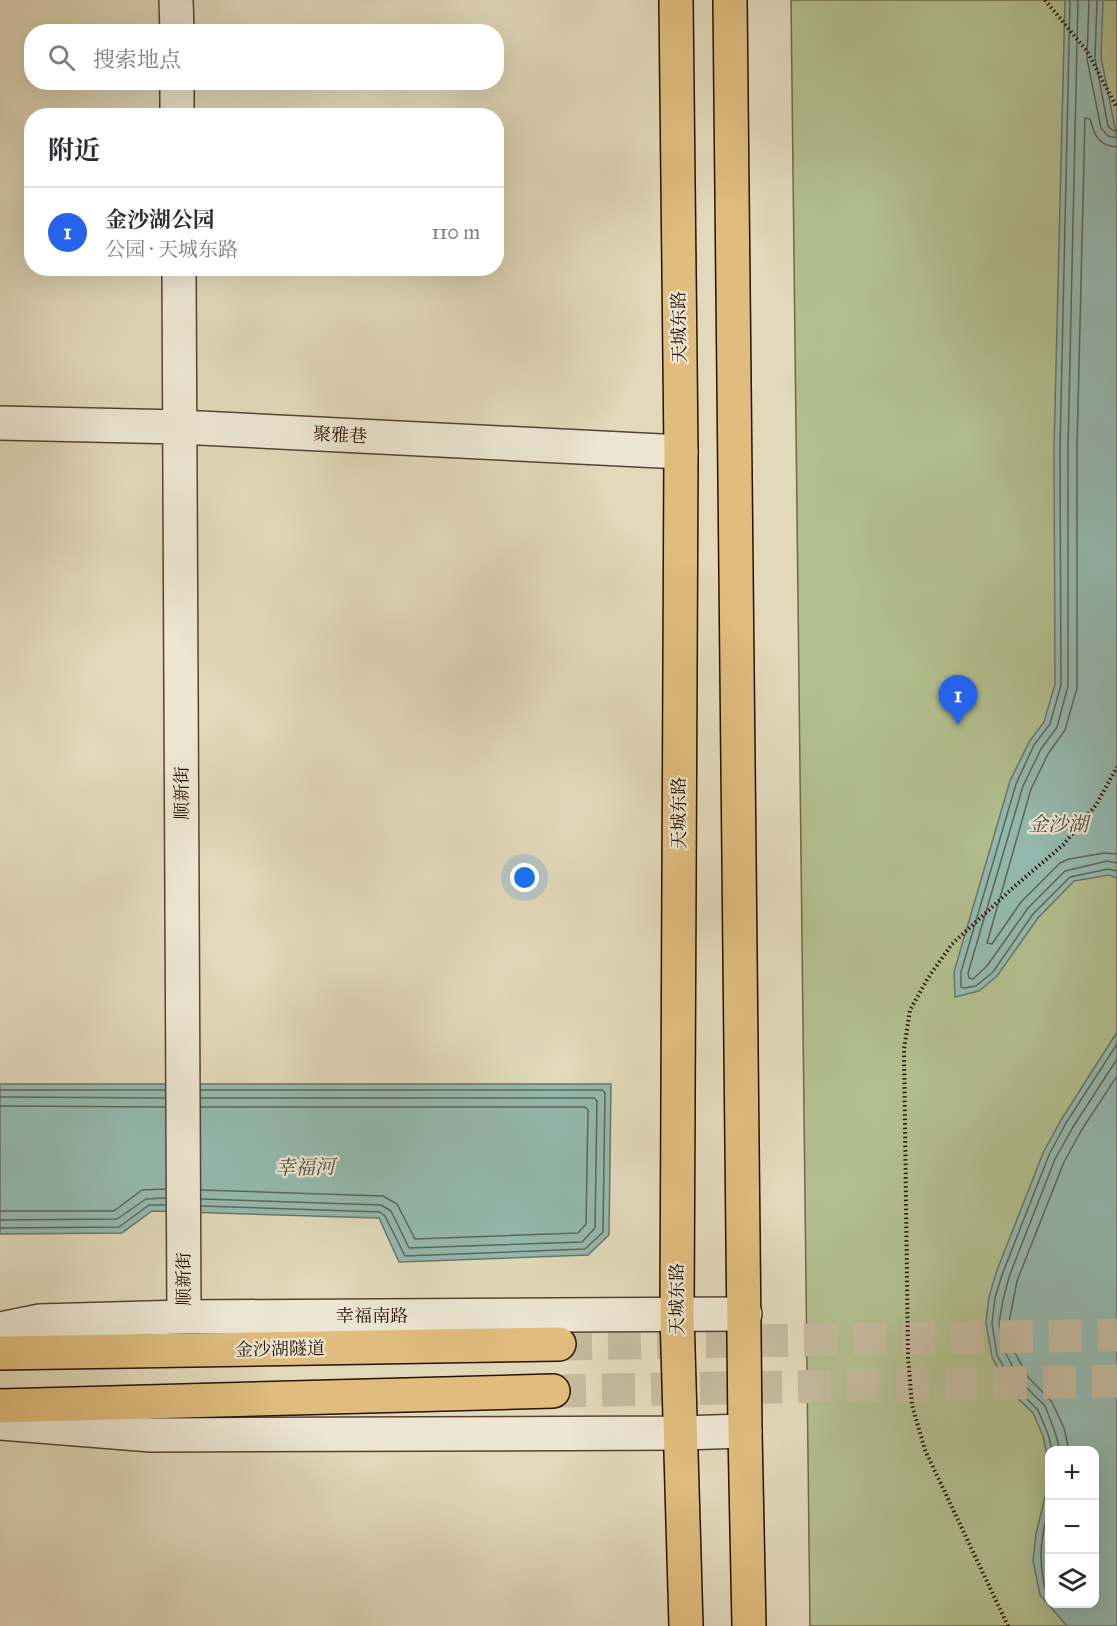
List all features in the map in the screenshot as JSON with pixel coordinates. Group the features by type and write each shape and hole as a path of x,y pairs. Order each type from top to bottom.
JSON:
{"main road":[{"name":"天城东路","path":"676,0 681,452 677,1314 686,1626"},
{"path":"730,0 749,1626"},
{"name":"金沙湖隧道","path":"0,1353 559,1344"},
{"path":"0,1406 553,1391"}],"street":[{"path":"177,0 177,24"},
{"path":"177,90 177,108"},
{"name":"顺新街","path":"179,276 184,1317"},
{"name":"聚雅巷","path":"0,423 180,427 681,452"},
{"name":"幸福南路","path":"0,1329 40,1322 184,1317 745,1314"},
{"path":"0,1423 151,1435 745,1431"}],"path":[{"path":"1045,0 1087,51 1117,108"},
{"path":"1008,1626 925,1450 912,1405 908,1357 904,1049 910,1010 928,978 952,944 1063,846 1096,805 1117,767"}],"green space":[{"path":"791,0 1117,0 1117,1626 810,1626"}],"water":[{"name":"金沙湖","path":"1065,0 1103,0 1101,57 1117,138 1117,878 1109,875 1074,881 1038,918 997,976 979,991 955,997 954,972 1010,781 1029,742 1044,722 1055,684 1054,448"},
{"path":"1117,1032 1117,1626 1067,1626 1051,1608 1099,1608 1099,1446 1045,1446 1033,1413 1010,1391 992,1357 986,1323 989,1297 996,1273 1043,1153 1061,1120"},
{"name":"幸福河","path":"0,1084 611,1084 609,1235 588,1255 399,1262 379,1218 152,1211 122,1233 0,1234"},
{"path":"1045,1497 1045,1601 1040,1595 1033,1561 1036,1534"}],"tunnel":[{"path":"559,1344 1117,1335"},
{"path":"553,1391 1117,1381"}],"place":[{"name":"金沙湖公园","path":"958,725"}]}
